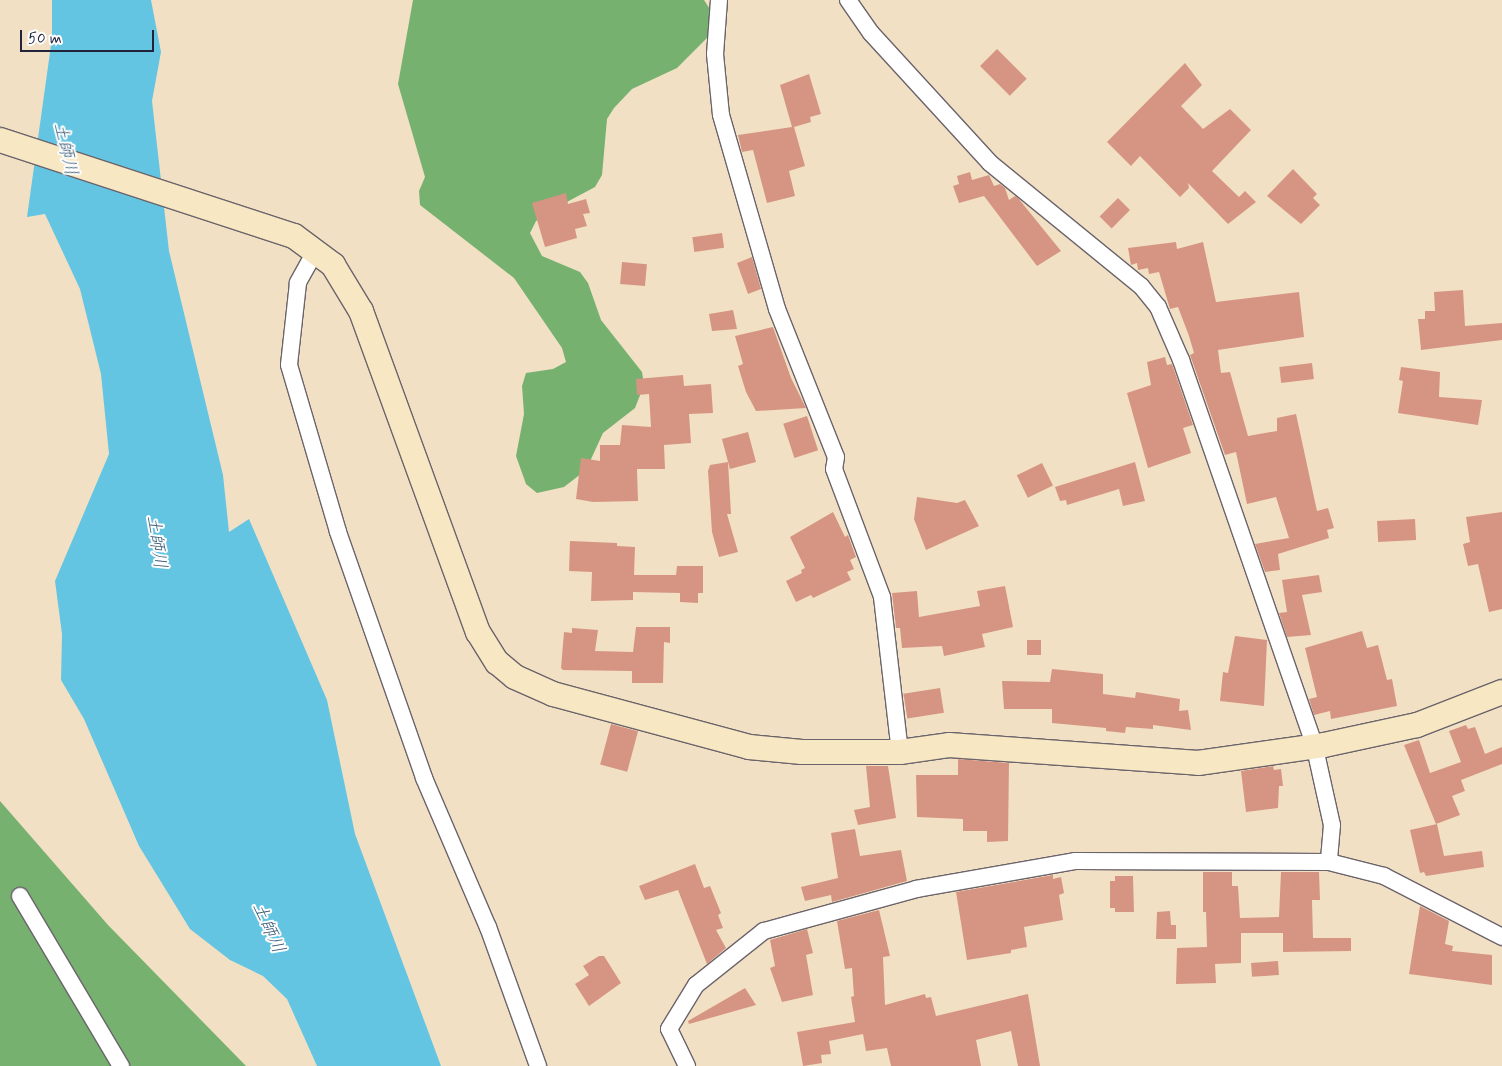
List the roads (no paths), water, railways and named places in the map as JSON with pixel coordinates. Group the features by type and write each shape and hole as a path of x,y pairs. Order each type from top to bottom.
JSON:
{"street":[{"path":"719,0 715,54 722,115 777,309 836,457 834,469 882,597 900,752"},
{"path":"848,0 871,33 990,163 1141,286 1158,307 1181,360 1314,744 1332,825 1329,862"},
{"path":"0,140 294,236 316,250 333,265 361,311 478,632 497,662 515,677 553,694 749,746 802,752 900,752 949,745 1198,763 1416,725 1502,692"},
{"path":"316,250 298,283 289,365 338,532 418,759 488,927 538,1066"},
{"path":"687,1066 669,1029 696,985 764,931 916,889 1074,861 1329,862 1384,876 1502,936"},
{"path":"20,896 121,1066"}],"water":[{"name":"土師川","path":"52,0 151,0 161,52 152,101 169,251 223,475 229,532 249,519 327,700 355,834 441,1066 317,1066 287,999 263,976 230,960 190,929 139,846 84,719 61,680 62,634 55,581 109,454 101,374 80,289 45,214 27,217 52,38"}]}
